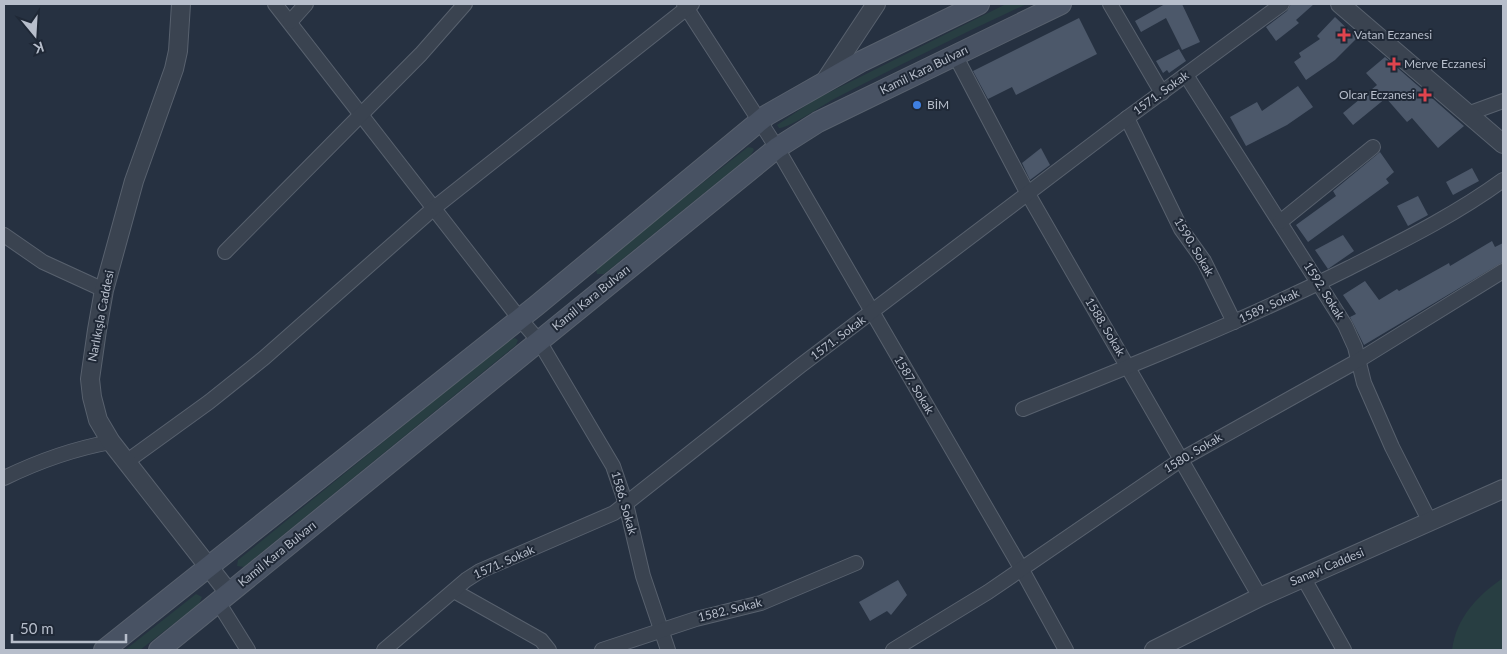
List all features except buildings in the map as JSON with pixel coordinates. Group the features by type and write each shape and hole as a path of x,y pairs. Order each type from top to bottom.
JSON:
{"main road":[{"path":"104,650 519,318 760,121 825,81 979,4"},
{"name":"Kamil Kara Bulvarı","path":"159,650 777,148 818,122 1061,4"}],"street":[{"name":"Narlıkışla Caddesi","path":"181,4 178,51 174,69 134,181 104,290 90,378 96,414 111,442 209,567 223,598"},
{"name":"1586. Sokak","path":"275,4 519,318 539,341 613,466 626,504 642,576 668,650"},
{"path":"290,22 306,4"},
{"path":"225,252 421,54 465,4"},
{"path":"825,81 876,4"},
{"path":"1110,4 1162,93"},
{"name":"1571. Sokak","path":"384,650 480,571 602,520 626,504 871,312 1127,118 1282,4"},
{"path":"1340,4 1470,113 1503,144"},
{"path":"126,462 209,402 257,363 434,208 687,5"},
{"name":"1587. Sokak","path":"687,5 777,148 1022,568 1066,650"},
{"name":"1588. Sokak","path":"955,55 1028,194 1260,596"},
{"name":"1592. Sokak","path":"1186,75 1345,325 1359,360 1364,383 1392,447 1430,522"},
{"path":"1470,113 1503,101"},
{"name":"1590. Sokak","path":"1127,118 1180,229 1204,261 1234,322"},
{"path":"1280,222 1373,147"},
{"name":"1589. Sokak","path":"1023,408 1128,367 1234,322 1318,283 1449,216 1503,180"},
{"path":"4,235 43,262 104,290"},
{"name":"1580. Sokak","path":"893,650 962,609 1182,459 1359,360 1503,271"},
{"path":"4,478 42,460 83,447 111,442"},
{"name":"Sanayi Caddesi","path":"1154,650 1260,596 1503,489"},
{"name":"1582. Sokak","path":"602,650 727,610 761,603 856,563"},
{"path":"1303,577 1344,650"},
{"path":"454,591 541,640 552,649"},
{"path":"223,598 248,650"}],"green space":[{"path":"1006,4 1027,4 832,100 789,125 779,128 777,125 814,100"},
{"path":"748,147 754,150 750,156 604,274 597,274 596,269 600,264"},
{"path":"515,338 518,340 516,345 244,567 237,566 238,560 510,339"},
{"path":"1503,578 1503,650 1452,650 1458,628 1469,609 1476,600"},
{"path":"196,594 202,597 199,604 140,650 125,650"}],"place":[{"name":"Vatan Eczanesi","path":"1344,35"},
{"name":"Merve Eczanesi","path":"1394,64"},
{"name":"Olcar Eczanesi","path":"1425,95"},
{"name":"BİM","path":"917,105"}]}
